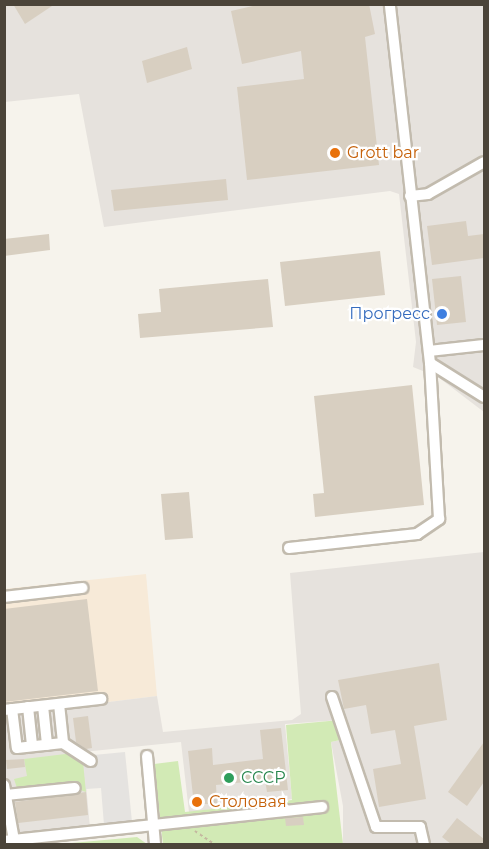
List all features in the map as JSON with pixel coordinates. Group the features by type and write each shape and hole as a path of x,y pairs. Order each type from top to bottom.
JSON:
{"lane":[{"path":"289,548 417,534 434,526 440,509 429,351 390,4"},
{"path":"410,196 428,194 484,162"},
{"path":"429,351 484,345"},
{"path":"430,363 484,397"},
{"path":"4,597 82,588"},
{"path":"332,697 376,828 420,827 424,844"},
{"path":"91,761 63,743 17,748 8,709 101,699"},
{"path":"59,704 63,743"},
{"path":"43,706 47,745"},
{"path":"28,708 32,746"},
{"path":"147,756 155,844"},
{"path":"75,788 5,790 9,841 322,807"}],"path":[{"path":"182,822 214,844"}],"shaded area":[{"path":"5,5 484,5 484,412 438,377 413,367 416,342 399,194 390,191 104,227 79,94 5,102"},
{"path":"484,552 484,844 343,844 343,806 331,742 340,740 340,720 285,724 292,799 189,812 181,742 83,752 90,828 6,836 4,715 157,696 163,732 292,720 301,714 290,573"},
{"path":"146,574 157,696 5,715 4,589"},
{"path":"125,752 132,822 104,825 101,788 86,789 83,756"}],"green space":[{"path":"340,720 340,740 331,742 343,844 163,844 154,764 178,761 185,812 292,800 286,725"},
{"path":"82,752 86,792 74,788 19,794 14,779 27,776 24,759"},
{"path":"137,837 147,844 61,844"}],"building":[{"path":"13,4 55,4 25,24"},
{"path":"261,4 369,4 375,34 365,37 379,165 247,180 237,87 304,79 301,51 242,64 231,11"},
{"path":"187,47 192,69 147,83 142,61"},
{"path":"226,179 228,200 114,211 111,190"},
{"path":"466,221 468,236 484,234 484,258 432,265 427,226"},
{"path":"49,234 50,250 4,256 4,239"},
{"path":"380,251 385,295 285,306 280,262"},
{"path":"461,276 466,322 437,325 432,279"},
{"path":"268,279 273,327 140,338 138,314 161,312 159,289"},
{"path":"412,385 424,505 315,517 313,494 324,493 314,396"},
{"path":"189,492 193,538 165,540 161,494"},
{"path":"87,599 98,691 4,702 4,609"},
{"path":"439,663 447,720 414,726 426,799 379,807 373,769 401,764 395,730 371,734 366,705 344,709 338,680"},
{"path":"88,716 92,748 86,749 76,742 73,718"},
{"path":"281,728 288,790 267,792 265,780 216,785 217,803 194,805 188,751 212,748 213,765 263,759 260,730"},
{"path":"484,742 484,782 467,806 448,792"},
{"path":"24,759 25,767 7,769 6,760"},
{"path":"86,792 88,815 18,823 15,802"},
{"path":"303,817 304,825 286,826 285,818"},
{"path":"457,818 484,839 484,844 451,844 442,837"}],"place":[{"name":"Grott bar","path":"335,153"},
{"name":"Прогресс","path":"442,314"},
{"name":"СССР","path":"229,778"},
{"name":"Столовая","path":"197,802"}]}
